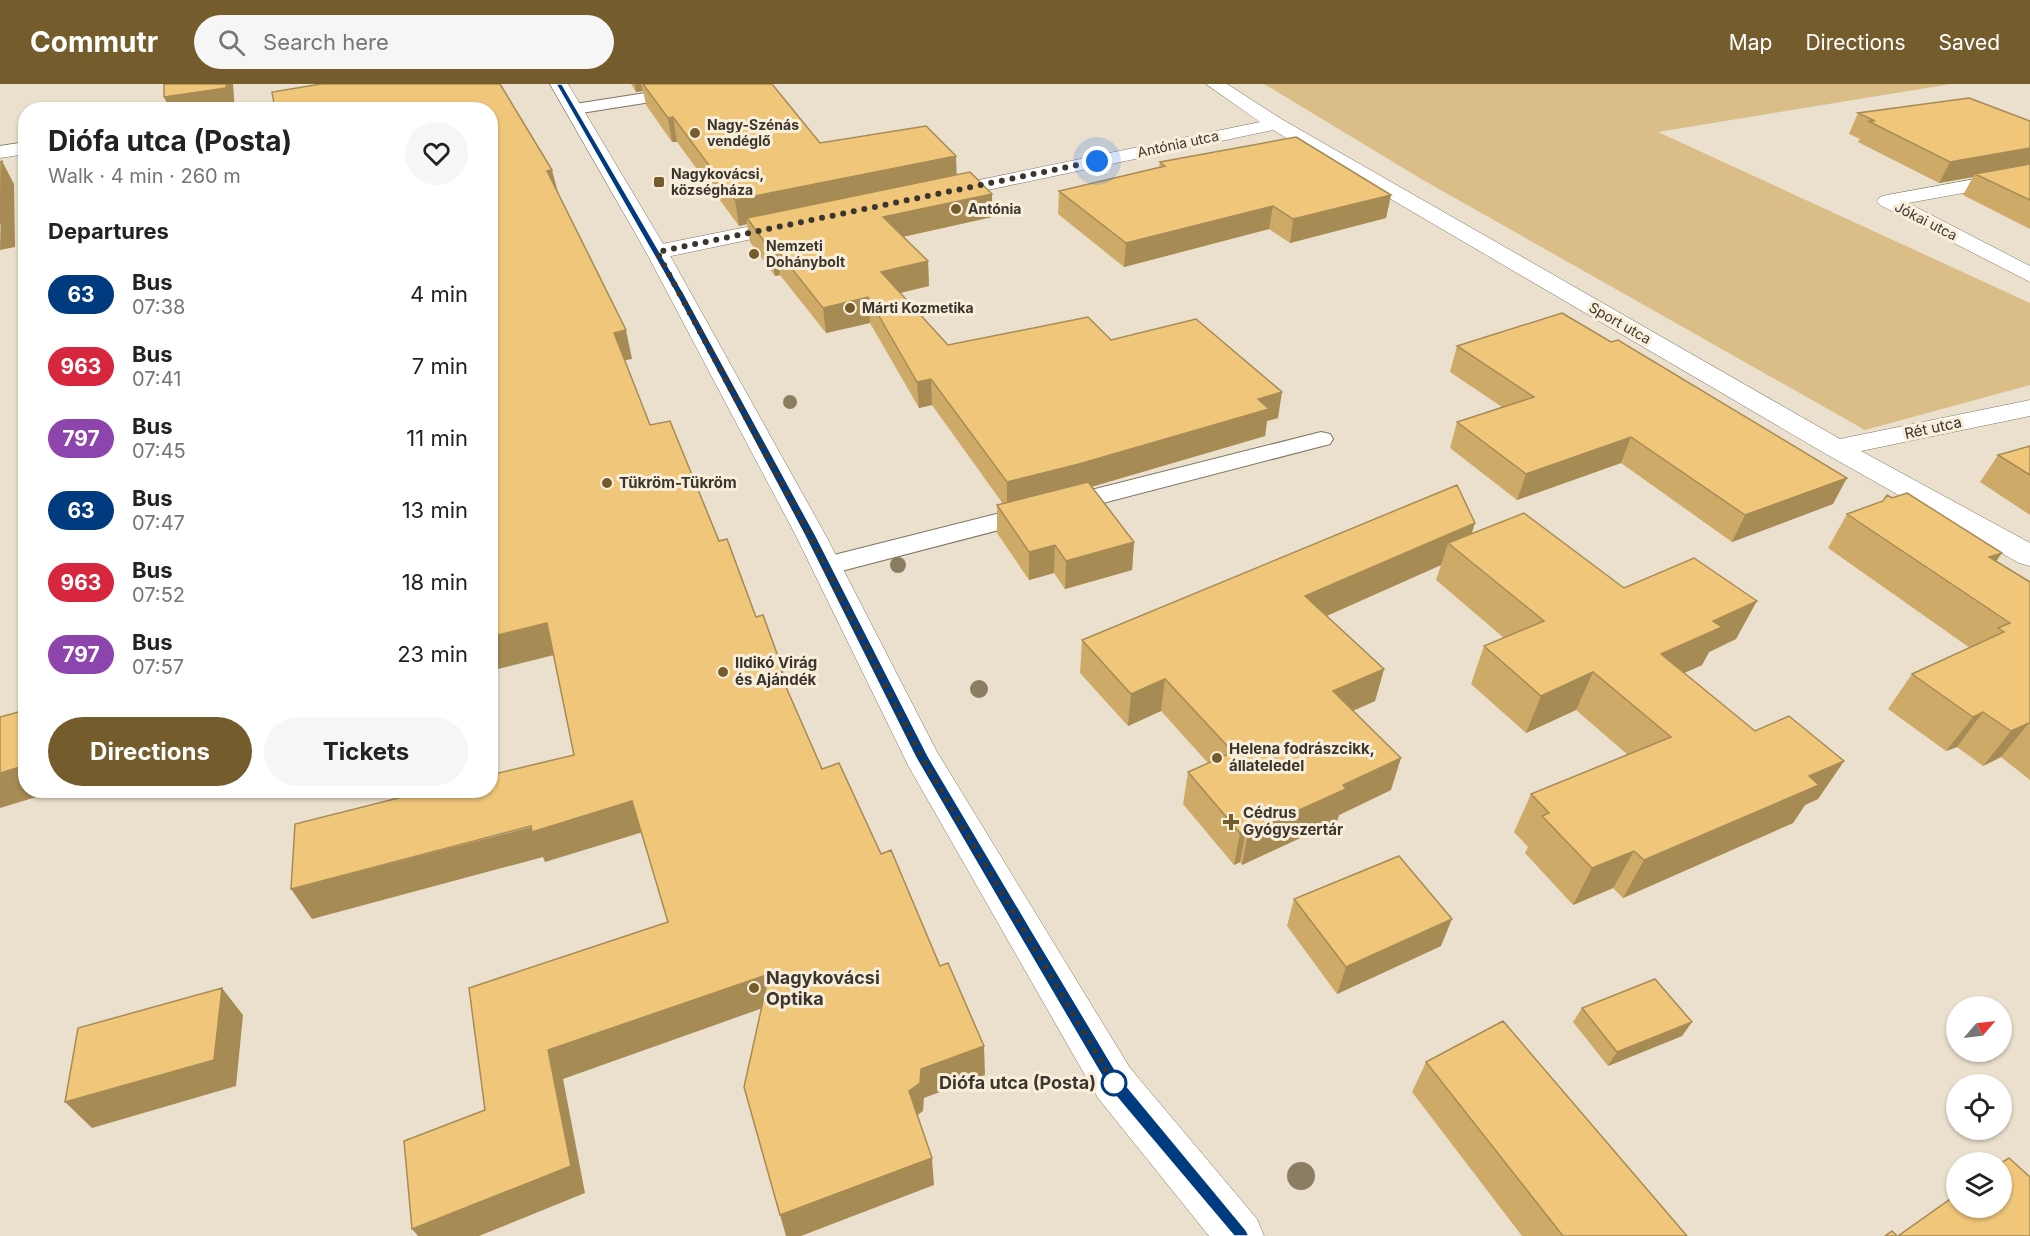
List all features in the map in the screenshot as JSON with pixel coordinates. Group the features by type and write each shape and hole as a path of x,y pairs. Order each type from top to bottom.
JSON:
{"street":[{"path":"559,84 657,252 826,566 922,758 1114,1083 1240,1236"},
{"name":"Sport utca","path":"1215,84 1276,124 1836,448 2030,556"},
{"path":"319,102 338,99"},
{"name":"Antónia utca","path":"926,196 1276,124"},
{"path":"0,152 18,149"},
{"name":"Jókai utca","path":"2030,175 1887,201 2030,275"},
{"path":"657,252 810,220"},
{"name":"Rét utca","path":"1836,448 2030,408"}],"lane":[{"path":"575,109 734,84"},
{"path":"826,566 1321,439"}],"shaded area":[{"path":"1264,84 1951,84 1658,132 2030,303 2030,385 1865,430 1423,180"}],"building":[{"path":"164,84 226,84 226,88 164,97"},
{"path":"321,84 500,84 552,170 547,171 626,330 614,333 650,425 670,421 719,541 727,539 756,617 763,615 783,670 779,671 822,769 839,763 881,854 891,850 940,966 948,963 984,1046 921,1069 920,1083 909,1091 932,1158 780,1215 744,1087 769,974 548,1050 571,1166 412,1229 404,1141 485,1110 469,988 668,922 632,801 532,832 531,826 291,889 295,824 398,798 498,798 498,773 574,755 547,623 498,635 498,102 274,102 272,92"},
{"path":"643,84 772,84 820,143 926,126 956,156 735,200 673,117 668,118"},
{"path":"1969,98 2030,121 2030,148 1950,162 1868,121 1875,121 1858,113"},
{"path":"1296,137 1391,195 1293,219 1273,206 1126,243 1059,191 1165,166 1160,162"},
{"path":"2,161 1,223 0,223 0,162"},
{"path":"2030,164 2030,200 1975,174"},
{"path":"970,172 992,194 883,217 928,261 881,272 948,345 1088,317 1111,340 1196,319 1282,392 1258,399 1269,409 1079,464 1007,482 931,379 917,382 868,297 823,308 777,250 771,251 747,218"},
{"path":"1562,313 1611,342 1618,340 1847,478 1745,515 1631,437 1526,474 1457,422 1534,397 1457,346"},
{"path":"2030,446 2030,475 1998,455"},
{"path":"1088,482 1134,542 1066,561 1055,545 1029,552 997,505"},
{"path":"1457,485 1475,523 1305,596 1384,669 1333,691 1401,758 1343,785 1346,789 1248,833 1246,830 1240,833 1188,772 1233,752 1165,679 1131,694 1082,640"},
{"path":"1907,493 2002,553 1989,557 2030,582 2030,723 2011,731 1983,712 1973,717 1912,674 2004,632 1998,628 2010,623 1847,514 1883,501 1887,495 1892,498"},
{"path":"1524,513 1624,588 1694,558 1757,601 1713,621 1722,627 1661,654 1755,731 1789,716 1844,761 1809,776 1819,785 1644,860 1634,851 1592,868 1542,816 1549,813 1531,794 1671,737 1593,672 1541,696 1484,646 1544,621 1448,543"},
{"path":"18,712 18,768 0,773 0,717"},
{"path":"1399,856 1452,919 1346,967 1294,899"},
{"path":"1655,979 1692,1022 1617,1052 1582,1008"},
{"path":"222,988 214,1060 65,1102 78,1028"},
{"path":"1503,1021 1687,1236 1563,1236 1426,1062"},
{"path":"2012,1161 2030,1177 2030,1236 1898,1236 1946,1202 1946,1218 2012,1218"},
{"path":"1892,1231 1897,1236 1885,1236"}],"bus line":[{"name":"63","path":"559,84 679,292 810,536 922,758 1114,1083 1240,1236"}],"place":[{"name":"Nagy-Szénás vendéglő","path":"695,133"},
{"name":"Nagykovácsi, községháza","path":"659,182"},
{"name":"Antónia","path":"956,209"},
{"name":"Nemzeti Dohánybolt","path":"754,254"},
{"name":"Márti Kozmetika","path":"850,308"},
{"name":"Tükröm-Tükröm","path":"607,483"},
{"name":"Ildikó Virág és Ajándék","path":"723,672"},
{"name":"Helena fodrászcikk, állateledel","path":"1217,758"},
{"name":"Cédrus Gyógyszertár","path":"1231,822"},
{"name":"Nagykovácsi Optika","path":"754,988"},
{"name":"Diófa utca (Posta)","path":"1114,1083"}],"route":[{"path":"1097,161 657,252 810,536 922,758 1114,1083"}]}
